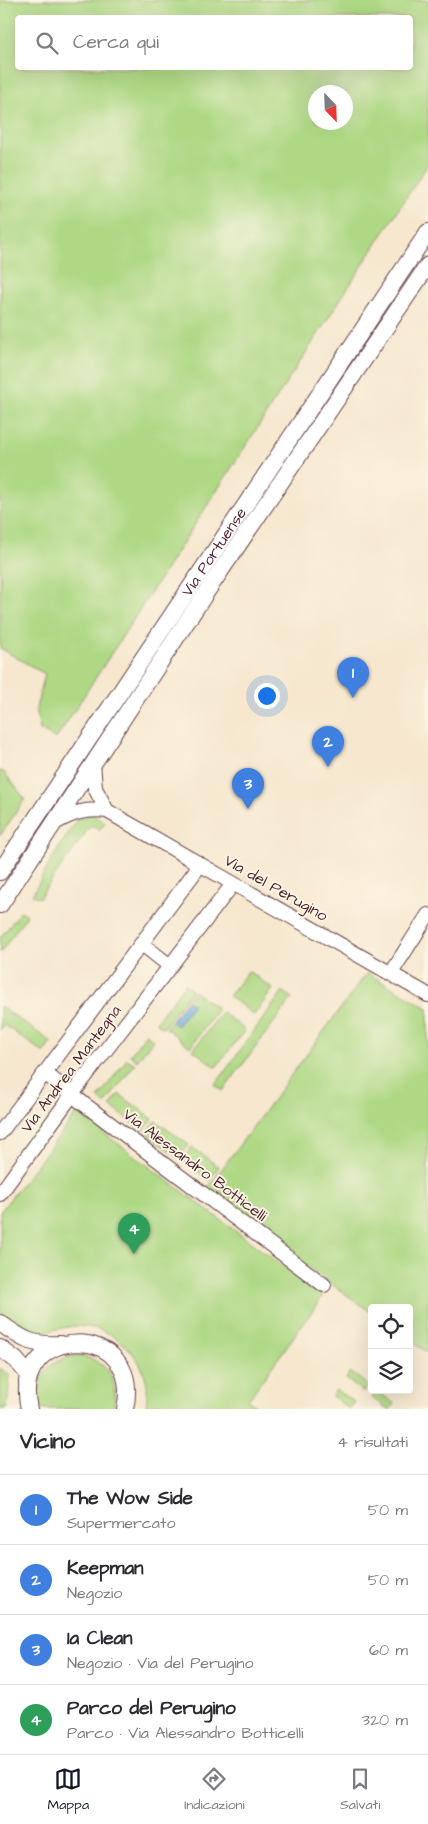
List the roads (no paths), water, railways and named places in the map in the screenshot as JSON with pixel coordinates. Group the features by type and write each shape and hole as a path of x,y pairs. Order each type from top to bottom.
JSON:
{"street":[{"name":"Via Portuense","path":"0,872 428,232"},
{"name":"Via Portuense","path":"0,904 428,265"},
{"path":"93,764 96,788 107,811"},
{"name":"Via del Perugino","path":"53,824 69,814 81,810 107,811 428,994"},
{"name":"Via Andrea Mantegna","path":"0,1133 200,865"},
{"name":"Via Andrea Mantegna","path":"0,1194 72,1095 233,884"},
{"path":"391,973 428,915"},
{"path":"142,944 170,966"},
{"name":"Via Alessandro Botticelli","path":"45,1073 324,1285"},
{"path":"0,1323 20,1338 43,1345 85,1343 99,1347 111,1355 121,1366 136,1409"},
{"path":"27,1382 33,1368 43,1356 56,1347 70,1343"},
{"path":"0,1348 16,1360 28,1374 26,1397 29,1409"},
{"path":"125,1409 128,1396 126,1380"}],"water":[{"path":"187,1000 193,1004 177,1026 171,1022"}],"place":[{"name":"The Wow Side","path":"353,698"},
{"name":"Keepman","path":"328,767"},
{"name":"1a Clean","path":"248,809"},
{"name":"Parco del Perugino","path":"134,1254"}]}
